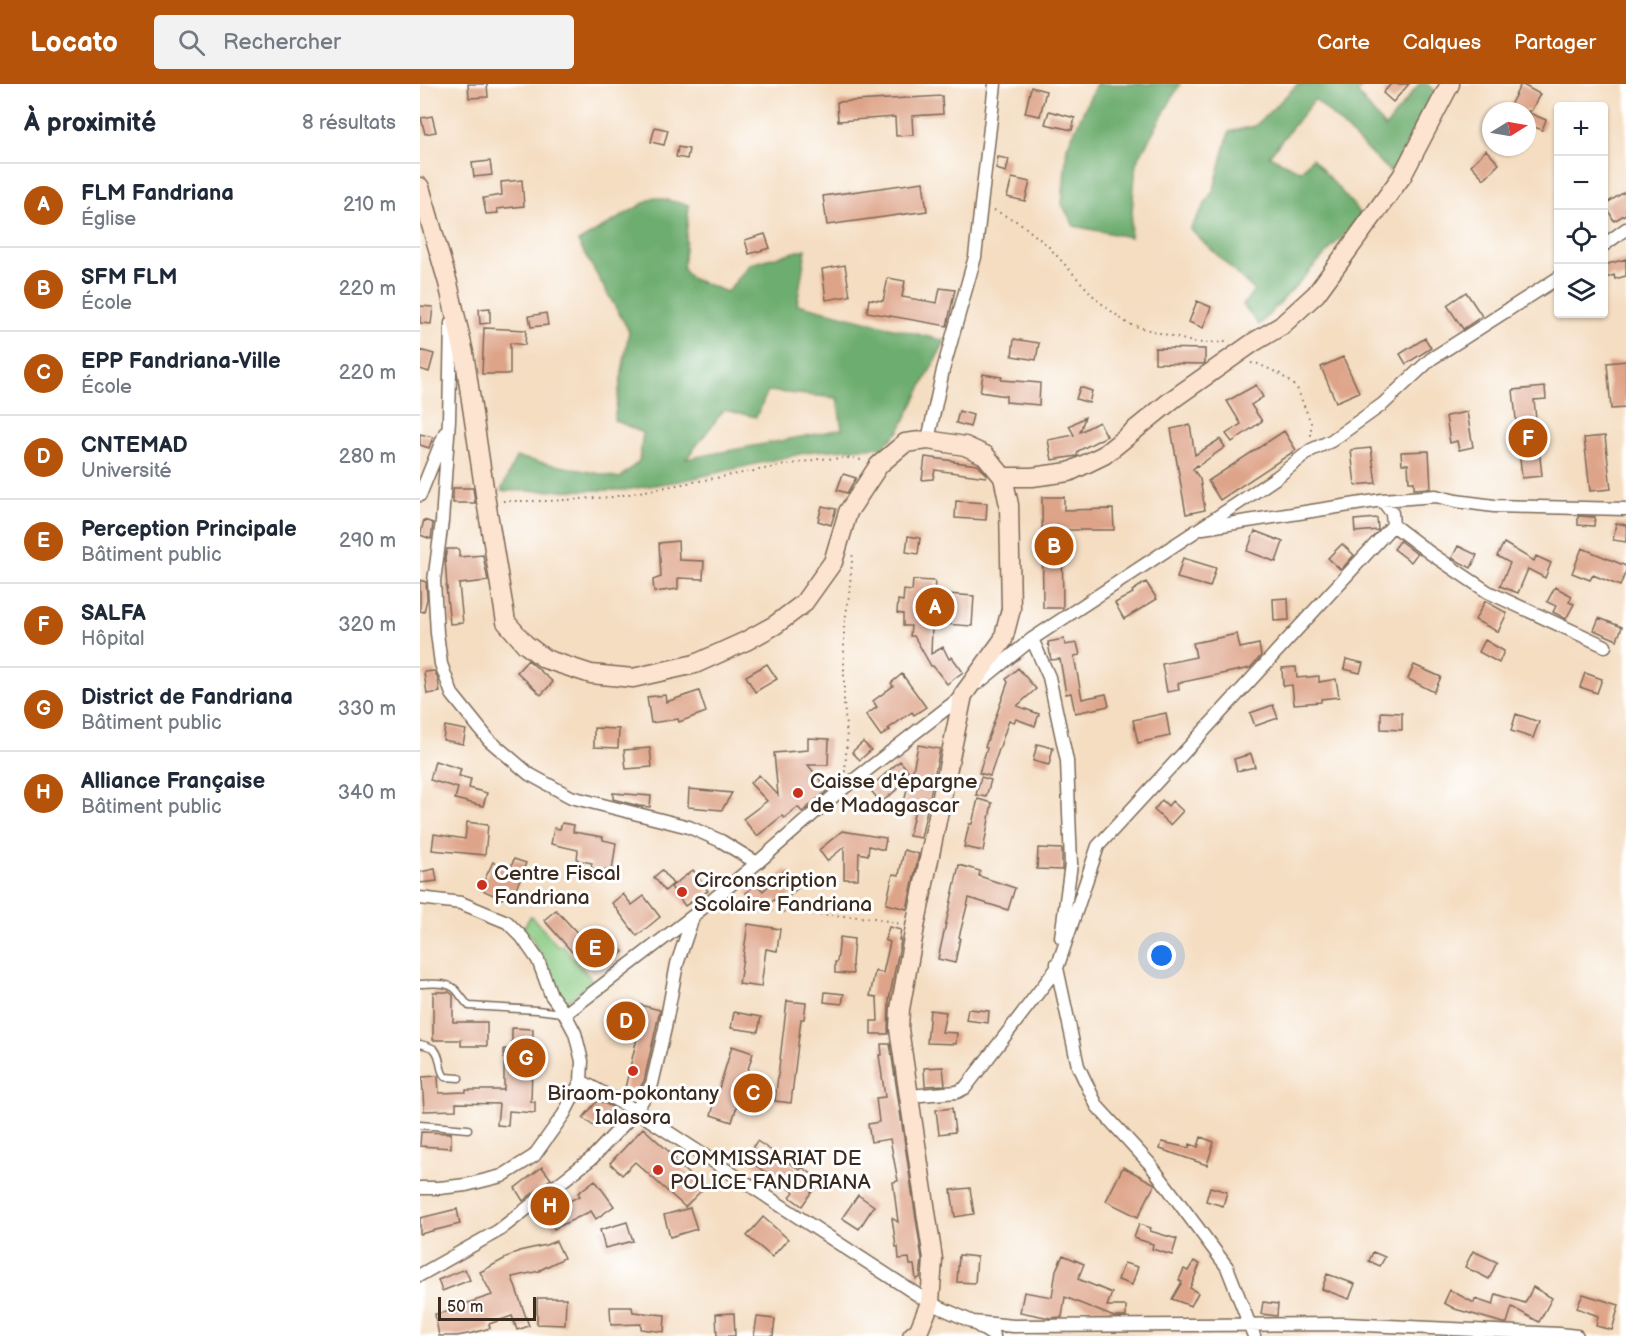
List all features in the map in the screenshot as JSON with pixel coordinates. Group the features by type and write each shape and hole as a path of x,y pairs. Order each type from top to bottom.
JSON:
{"main road":[{"path":"1003,477 1032,477 1069,472 1104,455 1173,399 1254,342 1281,326 1316,294 1402,176 1450,84"},
{"path":"420,187 464,352 506,622 525,644 545,659 591,674 633,678 695,664 775,625 803,604 833,562 848,512 879,465 904,443 928,440 965,446 985,455 1003,477 1009,505 1011,609 1003,640 963,695 900,1009 899,1029 933,1259 930,1303 919,1330 912,1336"}],"street":[{"path":"928,440 943,370 975,257 995,84"},
{"path":"1608,242 1626,229"},
{"path":"566,1014 693,916 836,794 1032,639 1276,477 1311,450 1331,441 1383,404 1431,359 1554,281"},
{"path":"452,301 450,420 442,522 434,581 441,664 452,694 489,740 529,774 571,798 689,827 721,841 757,863"},
{"path":"420,495 450,420"},
{"path":"1199,528 1382,500 1436,496 1494,506 1626,509"},
{"path":"909,1096 957,1092 965,1088 1057,968 1098,846 1393,525 1392,513 1382,500"},
{"path":"1393,525 1488,592 1605,646"},
{"path":"1032,639 1049,677 1067,761 1071,864 1057,968 1078,1066 1096,1106 1150,1164 1227,1267 1252,1330"},
{"path":"420,898 461,903 507,922 522,937 538,960 551,995 566,1014 575,1033 582,1061 581,1081 564,1114 534,1156 502,1176 466,1185 420,1188"},
{"path":"420,1275 498,1231 592,1158 636,1111 652,1084 677,964 693,916"},
{"path":"581,1081 636,1111 930,1303 973,1322 994,1336"},
{"path":"973,1322 1013,1326 1252,1330 1345,1324 1577,1336"}],"lane":[{"path":"420,984 446,984 456,989 462,1000 469,1006 566,1014"},
{"path":"420,1044 434,1049 438,1054 441,1072 445,1077 459,1078"},
{"path":"420,1125 468,1129"}],"path":[{"path":"982,203 1020,224 1048,246 1097,300 1128,324 1196,343 1254,342"},
{"path":"1228,361 1258,364 1280,374 1297,388 1311,423 1311,450"},
{"path":"486,501 612,498 819,459 853,458 879,465"},
{"path":"836,794 844,776 848,739 844,703 844,628 853,551"},
{"path":"716,897 754,909 874,918 915,927"}],"green space":[{"path":"1096,84 1180,84 1136,163 1130,237 1074,226 1062,204 1067,147"},
{"path":"1298,84 1365,84 1357,92 1385,128 1419,84 1427,84 1437,93 1390,172 1315,99 1269,156 1301,171 1312,158 1362,215 1259,325 1243,305 1254,290 1190,229 1214,189 1229,132 1255,126"},
{"path":"654,197 689,205 683,269 690,278 727,292 750,264 806,249 797,304 945,341 899,431 883,447 813,451 685,480 625,490 501,491 516,457 620,478 639,461 643,433 614,420 629,331 578,242","holes":["768,391 837,398 842,429 686,459 724,410 756,417"]},
{"path":"531,916 559,947 562,945 593,981 565,1003 558,996 532,938 522,929"}],"building":[{"path":"468,84 487,84 488,97 469,98"},
{"path":"1391,84 1409,84 1393,102 1383,93"},
{"path":"1521,84 1540,94 1536,102 1512,102"},
{"path":"1031,87 1046,91 1040,116 1025,113"},
{"path":"942,96 943,114 912,116 913,135 896,136 895,117 838,121 837,102"},
{"path":"1049,111 1075,118 1072,130 1045,124"},
{"path":"432,116 436,132 425,134 421,118"},
{"path":"1536,116 1546,120 1542,130 1536,128"},
{"path":"655,127 668,130 664,145 651,142"},
{"path":"678,147 689,149 687,159 676,157"},
{"path":"1482,154 1482,156 1492,156 1499,164 1484,179 1471,165"},
{"path":"998,157 1009,159 1006,172 996,169"},
{"path":"490,161 492,175 474,177 472,163"},
{"path":"1012,178 1030,182 1025,201 1007,197"},
{"path":"522,180 524,206 497,209 498,213 486,214 483,198 502,195 501,182"},
{"path":"923,182 927,211 827,225 823,196"},
{"path":"1626,191 1626,214 1614,221 1608,210 1608,202"},
{"path":"765,234 770,248 749,254 745,240"},
{"path":"1626,259 1626,276 1615,279 1614,275 1608,277 1608,264"},
{"path":"845,265 850,296 826,300 822,269"},
{"path":"888,278 905,281 902,297 937,303 940,288 955,290 947,326 867,312 869,299 883,301"},
{"path":"1466,292 1482,316 1463,329 1447,305"},
{"path":"1197,301 1211,307 1203,328 1189,322"},
{"path":"420,306 433,307 431,324 420,323"},
{"path":"490,308 490,323 480,324 479,309"},
{"path":"546,313 548,325 531,327 529,316"},
{"path":"484,328 526,330 525,345 510,343 510,374 482,374"},
{"path":"1425,338 1431,348 1406,364 1400,354"},
{"path":"1014,339 1039,343 1036,360 1012,356"},
{"path":"1155,348 1205,349 1205,363 1155,363"},
{"path":"420,350 434,354 429,372 420,369"},
{"path":"1343,357 1359,392 1336,402 1321,367"},
{"path":"1626,361 1626,408 1611,409 1607,363"},
{"path":"983,374 1002,377 1001,380 1040,383 1039,405 1006,402 1006,396 980,392"},
{"path":"1256,385 1263,397 1251,405 1262,421 1232,442 1226,434 1241,424 1227,401"},
{"path":"1080,387 1092,391 1089,403 1076,399"},
{"path":"1545,387 1546,399 1534,400 1542,476 1522,478 1513,390"},
{"path":"959,411 973,415 970,427 956,423"},
{"path":"1467,412 1473,447 1459,450 1457,441 1450,443 1446,416"},
{"path":"1085,417 1080,432 1099,422 1107,436 1078,451 1077,456 1052,460 1048,440 1074,435 1069,426"},
{"path":"1190,425 1195,455 1220,439 1225,447 1193,469 1200,479 1205,510 1186,514 1171,429"},
{"path":"1284,431 1296,450 1220,500 1208,481"},
{"path":"420,434 433,437 429,448 420,445"},
{"path":"1605,436 1611,489 1590,491 1584,438"},
{"path":"1371,448 1376,483 1355,485 1351,450"},
{"path":"1429,451 1431,488 1414,489 1414,482 1409,482 1408,464 1402,464 1401,452"},
{"path":"925,457 978,465 987,475 986,477 935,470 933,479 922,480"},
{"path":"843,474 856,478 847,493 837,490"},
{"path":"453,488 473,488 475,503 453,503"},
{"path":"1042,497 1064,497 1064,510 1113,509 1114,530 1062,530 1063,608 1043,608"},
{"path":"956,501 987,503 986,520 955,518"},
{"path":"822,506 836,509 831,525 818,521"},
{"path":"1578,516 1595,517 1594,526 1578,525"},
{"path":"1377,518 1378,530 1355,532 1354,520"},
{"path":"424,520 433,523 431,539 420,535"},
{"path":"1616,523 1626,525 1626,542 1613,540"},
{"path":"1255,531 1283,542 1276,562 1247,551"},
{"path":"908,536 920,538 918,554 906,552"},
{"path":"678,541 679,560 704,561 703,579 678,578 678,589 654,592 653,580 661,577 659,543"},
{"path":"1400,541 1417,554 1411,562 1394,549"},
{"path":"1504,543 1534,561 1536,556 1551,563 1545,578 1528,569 1518,593 1500,586 1510,563 1497,556"},
{"path":"1342,544 1354,555 1341,570 1328,558"},
{"path":"1458,546 1477,555 1471,568 1452,558"},
{"path":"1582,548 1626,566 1620,586 1593,575 1590,580 1572,573"},
{"path":"447,549 459,549 459,557 483,555 488,581 459,584 463,623 450,624 446,587"},
{"path":"1183,558 1216,568 1210,587 1177,578"},
{"path":"420,580 426,582 427,599 424,612 420,611"},
{"path":"913,580 935,581 934,593 974,596 972,626 930,623 932,628 931,654 943,647 949,659 952,657 963,672 947,684 931,666 914,636 910,636 911,626 903,626 903,614 897,613 898,600 903,601 904,590 912,591"},
{"path":"1146,582 1157,599 1124,619 1115,603 1133,593 1132,591"},
{"path":"1555,587 1572,596 1569,602 1574,604 1566,619 1553,612 1556,606 1547,602"},
{"path":"1288,598 1289,620 1274,621 1273,599"},
{"path":"1485,601 1507,613 1498,632 1475,620"},
{"path":"1599,618 1622,627 1617,640 1594,630"},
{"path":"1237,634 1240,648 1259,644 1261,656 1250,668 1178,683 1179,690 1167,692 1162,664 1196,657 1193,643"},
{"path":"1064,639 1065,645 1077,643 1080,655 1074,656 1082,699 1106,694 1109,706 1075,713 1071,693 1066,694 1060,659 1051,660 1048,642"},
{"path":"1485,640 1504,651 1499,663 1479,652"},
{"path":"1346,659 1363,663 1360,673 1344,669"},
{"path":"528,660 553,682 541,695 517,672"},
{"path":"767,664 777,679 755,692 746,676"},
{"path":"1414,665 1441,677 1434,692 1408,679"},
{"path":"1296,667 1297,678 1319,676 1319,682 1336,679 1339,697 1321,699 1321,702 1294,704 1292,685 1283,686 1282,668"},
{"path":"1018,668 1036,689 1017,706 1039,714 1035,726 1016,719 1014,722 1009,720 990,776 979,773 987,748 985,747 1008,682 1006,679"},
{"path":"435,671 440,692 427,694 424,672"},
{"path":"1585,673 1602,679 1597,693 1580,687"},
{"path":"902,674 926,707 914,715 912,712 881,736 866,715 877,707 873,701 893,686 891,683"},
{"path":"699,691 706,712 679,722 678,719 651,723 647,697 665,695 666,702"},
{"path":"1273,705 1278,718 1255,726 1250,713"},
{"path":"1381,712 1402,713 1402,730 1381,729"},
{"path":"1166,713 1170,736 1138,743 1133,720"},
{"path":"1516,714 1539,722 1533,738 1511,731"},
{"path":"445,726 466,730 463,744 443,740"},
{"path":"594,728 619,729 618,748 594,747"},
{"path":"808,738 829,739 828,765 808,765 828,790 802,812 798,807 784,818 782,816 757,836 743,819 767,801 750,783 759,775 778,795 774,753 808,750"},
{"path":"863,742 871,750 860,760 852,752"},
{"path":"1037,744 1053,748 1049,765 1033,761"},
{"path":"918,745 940,749 921,838 909,836 916,805 904,803 909,779 881,803 869,788 900,761 912,775"},
{"path":"650,748 652,767 626,769 624,750"},
{"path":"1251,754 1255,767 1237,771 1234,759"},
{"path":"435,761 461,769 459,776 471,779 469,788 487,793 483,806 455,799 458,788 430,780"},
{"path":"981,777 991,780 986,797 976,795"},
{"path":"689,789 732,793 722,810 688,807"},
{"path":"613,793 651,796 650,807 613,799"},
{"path":"978,799 992,803 983,851 964,847"},
{"path":"1162,800 1168,806 1172,801 1183,811 1170,825 1154,810"},
{"path":"467,822 488,825 485,855 432,850 434,834 465,839"},
{"path":"562,823 574,825 573,832 603,837 603,840 616,843 612,871 591,868 592,863 577,860 578,850 551,844 554,828 560,829"},
{"path":"842,831 886,838 884,850 869,846 868,855 859,853 858,879 844,879 844,847 827,861 819,850"},
{"path":"1038,848 1062,849 1062,870 1037,869"},
{"path":"904,850 919,854 907,909 886,904 893,874 899,875"},
{"path":"514,859 526,863 515,892 507,888 502,899 480,889 493,862 510,870"},
{"path":"959,865 980,871 979,876 1015,888 1008,910 969,898 955,963 938,959"},
{"path":"435,869 437,881 420,883 420,872"},
{"path":"786,869 801,885 781,904 775,899 763,910 746,893 756,884 763,891"},
{"path":"662,870 673,884 665,891 654,877"},
{"path":"693,870 708,891 685,906 671,887"},
{"path":"623,894 632,905 644,896 660,917 637,936 612,903"},
{"path":"556,910 584,940 572,952 544,920"},
{"path":"748,924 780,929 777,951 766,949 761,987 739,984"},
{"path":"889,927 901,930 899,940 901,940 889,1000 888,1034 871,1034 871,1021 878,1021 877,997 870,996 875,971 883,973 890,942 885,940"},
{"path":"608,935 623,952 607,965 593,948"},
{"path":"840,937 854,939 853,974 835,973"},
{"path":"433,992 449,992 453,995 453,1022 487,1022 487,1046 461,1046 461,1040 433,1040"},
{"path":"825,992 844,994 842,1004 824,1002"},
{"path":"787,1001 806,1003 804,1019 801,1019 791,1103 775,1101"},
{"path":"632,1003 660,1010 644,1081 638,1091 625,1088 639,1030 626,1027"},
{"path":"968,1009 989,1011 988,1023 966,1020"},
{"path":"930,1010 946,1012 942,1032 957,1033 956,1044 927,1043"},
{"path":"734,1012 761,1017 758,1032 731,1028"},
{"path":"512,1028 533,1029 531,1102 535,1102 535,1113 509,1111 508,1126 497,1125 499,1104 456,1103 456,1110 424,1111 422,1077 438,1076 439,1093 504,1090 504,1049 512,1049"},
{"path":"881,1044 890,1044 922,1259 920,1278 916,1279 914,1265 910,1265 909,1258 899,1259 898,1247 896,1247 892,1218 898,1222 893,1182 898,1181 890,1139 871,1142 868,1124 879,1122 876,1098 885,1097 879,1055 882,1055"},
{"path":"732,1046 753,1053 732,1122 711,1115"},
{"path":"943,1067 945,1085 925,1086 924,1068"},
{"path":"598,1100 612,1107 596,1128 583,1118"},
{"path":"952,1108 955,1132 939,1134 936,1110"},
{"path":"643,1128 676,1158 674,1161 695,1180 698,1178 706,1186 685,1207 635,1162 622,1175 610,1163"},
{"path":"421,1132 451,1133 451,1148 420,1146"},
{"path":"1201,1137 1214,1142 1207,1165 1160,1149 1162,1142 1189,1148 1190,1144 1198,1147"},
{"path":"757,1141 800,1170 802,1167 820,1180 802,1206 790,1197 794,1192 745,1158"},
{"path":"542,1167 551,1179 523,1201 515,1188"},
{"path":"1123,1167 1155,1184 1138,1217 1106,1201"},
{"path":"595,1180 614,1206 596,1219 591,1211 554,1229 546,1212 580,1196 578,1193"},
{"path":"1210,1187 1227,1192 1223,1206 1206,1201"},
{"path":"970,1188 974,1214 955,1217 951,1190"},
{"path":"858,1195 874,1206 859,1229 842,1218"},
{"path":"690,1208 697,1229 670,1237 664,1215"},
{"path":"457,1209 460,1224 420,1234 420,1218"},
{"path":"763,1217 788,1239 772,1257 747,1236"},
{"path":"627,1222 633,1241 605,1248 600,1230"},
{"path":"1139,1224 1151,1228 1150,1231 1177,1239 1172,1255 1152,1249 1153,1244 1134,1238"},
{"path":"556,1241 564,1258 540,1271 512,1277 529,1326 517,1330 512,1316 489,1324 490,1328 473,1333 439,1336 435,1314 466,1308 465,1304 492,1295 480,1272 519,1251"},
{"path":"1473,1251 1497,1262 1489,1279 1465,1267"},
{"path":"1373,1252 1385,1257 1380,1266 1369,1261"},
{"path":"959,1255 977,1257 975,1283 957,1282"},
{"path":"1063,1255 1084,1264 1078,1279 1112,1293 1107,1306 1126,1306 1126,1317 1114,1317 1065,1297 1062,1317 1050,1318 1020,1312 1024,1292 1052,1297 1056,1270"},
{"path":"1194,1261 1200,1264 1190,1288 1198,1293 1191,1306 1172,1299 1182,1282 1179,1280 1184,1269 1188,1271"},
{"path":"1124,1263 1138,1267 1132,1285 1118,1280"},
{"path":"465,1269 470,1280 442,1291 438,1280"},
{"path":"1327,1274 1355,1284 1349,1299 1322,1289"},
{"path":"1533,1287 1552,1298 1539,1322 1512,1307 1507,1323 1503,1323 1455,1309 1444,1303 1450,1290 1474,1303 1475,1299 1493,1305 1496,1294 1525,1303"},
{"path":"1583,1294 1619,1305 1612,1330 1596,1326 1598,1316 1577,1308"},
{"path":"537,1298 566,1298 565,1325 537,1324"},
{"path":"1263,1302 1278,1304 1277,1316 1261,1314"},
{"path":"610,1307 632,1307 633,1312 665,1315 664,1332 641,1329 641,1324 611,1325"},
{"path":"734,1313 735,1336 717,1336 716,1314"},
{"path":"757,1317 775,1319 773,1336 754,1336"}],"place":[{"name":"SALFA","path":"1528,438"},
{"name":"SFM FLM","path":"1054,546"},
{"name":"FLM Fandriana","path":"935,607"},
{"name":"Caisse d'épargne de Madagascar","path":"798,793"},
{"name":"Centre Fiscal Fandriana","path":"482,885"},
{"name":"Circonscription Scolaire Fandriana","path":"682,892"},
{"name":"Perception Principale","path":"595,948"},
{"name":"CNTEMAD","path":"626,1021"},
{"name":"District de Fandriana","path":"526,1058"},
{"name":"Biraom-pokontany Ialasora","path":"633,1071"},
{"name":"EPP Fandriana-Ville","path":"753,1093"},
{"name":"COMMISSARIAT DE POLICE FANDRIANA","path":"658,1170"},
{"name":"Alliance Française","path":"550,1206"}]}
